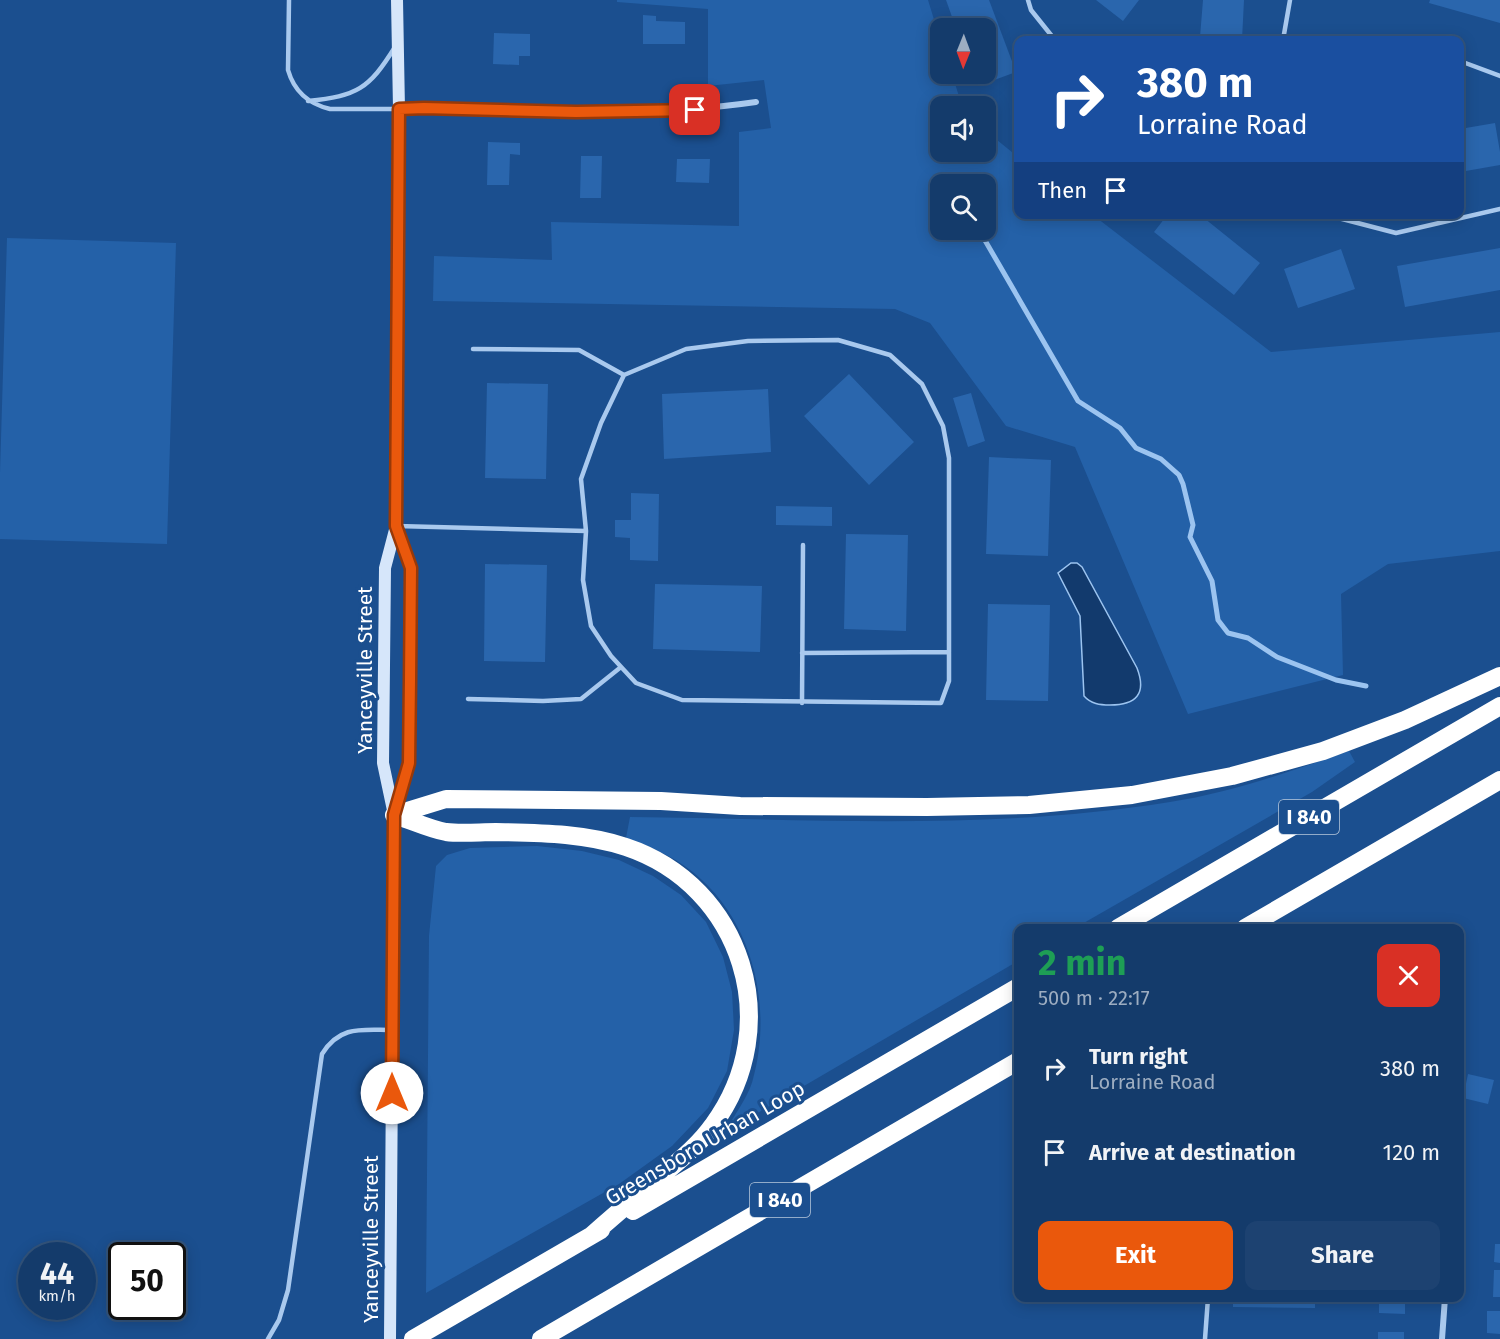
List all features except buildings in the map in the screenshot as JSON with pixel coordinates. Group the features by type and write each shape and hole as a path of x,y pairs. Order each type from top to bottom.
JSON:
{"highway":[{"path":"394,815 446,799 661,801 740,806 927,807 1029,805 1132,795 1232,776 1323,751 1405,720 1500,676"},
{"name":"I 840","path":"1125,924 1500,706"},
{"path":"1252,924 1500,780"},
{"path":"394,815 446,832 564,835 607,842 627,848 665,866 682,878 712,908 735,945 746,985 749,1027 747,1048 734,1090 719,1117 699,1142 592,1235"},
{"name":"Greensboro Urban Loop","path":"413,1339 1014,989"},
{"name":"I 840","path":"540,1339 1014,1063"}],"main road":[{"name":"Yanceyville Street","path":"390,1339 394,815 383,763 385,568 396,526 399,109 397,0"},
{"name":"Yanceyville Street","path":"394,815 409,763 411,603 411,568 396,526"}],"street":[{"path":"399,109 633,112 715,108 756,102"},
{"path":"1442,1339 1445,1302"}],"lane":[{"path":"289,0 288,70 291,81 309,101 330,110 399,109"},
{"path":"1028,0 1031,10 1052,36"},
{"path":"1284,36 1290,0"},
{"path":"309,101 335,98 359,89 378,73 398,42"},
{"path":"1464,62 1500,76"},
{"path":"1464,217 1500,209"},
{"path":"1342,219 1396,233 1457,219"},
{"path":"838,340 890,355 922,384 944,426 949,458 949,681 941,703 682,700 636,683 621,668 610,656 591,626 584,580 586,531 581,479 601,423 624,375 686,349 748,341 838,340"},
{"path":"472,349 579,350 624,375"},
{"path":"396,526 586,531"},
{"path":"802,703 803,545"},
{"path":"802,653 949,652"},
{"path":"468,699 543,701 581,699 621,668"},
{"path":"268,1339 279,1320 288,1290 322,1054 327,1045 342,1033 360,1030 392,1030"},
{"path":"1204,1339 1208,1302"}],"shaded area":[{"path":"617,0 928,0 934,18 930,18 930,84 955,84 959,96 930,96 930,162 996,162 996,139 1014,154 1014,219 1098,219 1271,352 1500,332 1500,551 1388,564 1341,594 1343,675 1188,714 1075,447 1006,426 930,323 895,309 433,301 434,256 552,260 551,222 739,226 739,132 771,128 764,80 708,86 708,9 617,2"},
{"path":"7,238 176,243 167,544 0,539"},
{"path":"1071,563 1077,563 1082,567 1137,668 1140,677 1140,691 1133,700 1127,703 1099,704 1084,696 1080,616 1058,573"},
{"path":"1349,751 1355,762 1312,792 1082,924 1014,924 1014,963 725,1132 751,1086 758,1053 759,999 754,972 735,922 720,900 702,880 676,860 626,838 630,817 901,821 1036,817 1170,802 1261,781"},
{"path":"537,846 582,851 619,860 653,876 681,895 706,922 723,957 732,992 734,1030 727,1071 708,1108 672,1146 619,1184 426,1293 429,936 436,866 447,855 470,848"}],"waterway":[{"path":"985,240 1078,401 1120,428 1136,448 1161,459 1179,475 1193,525 1190,537 1212,581 1218,620 1228,633 1248,638 1277,657 1336,680 1366,686"}],"route":[{"path":"392,1093 394,815 409,763 411,568 396,526 399,109 576,112 695,110"}]}
